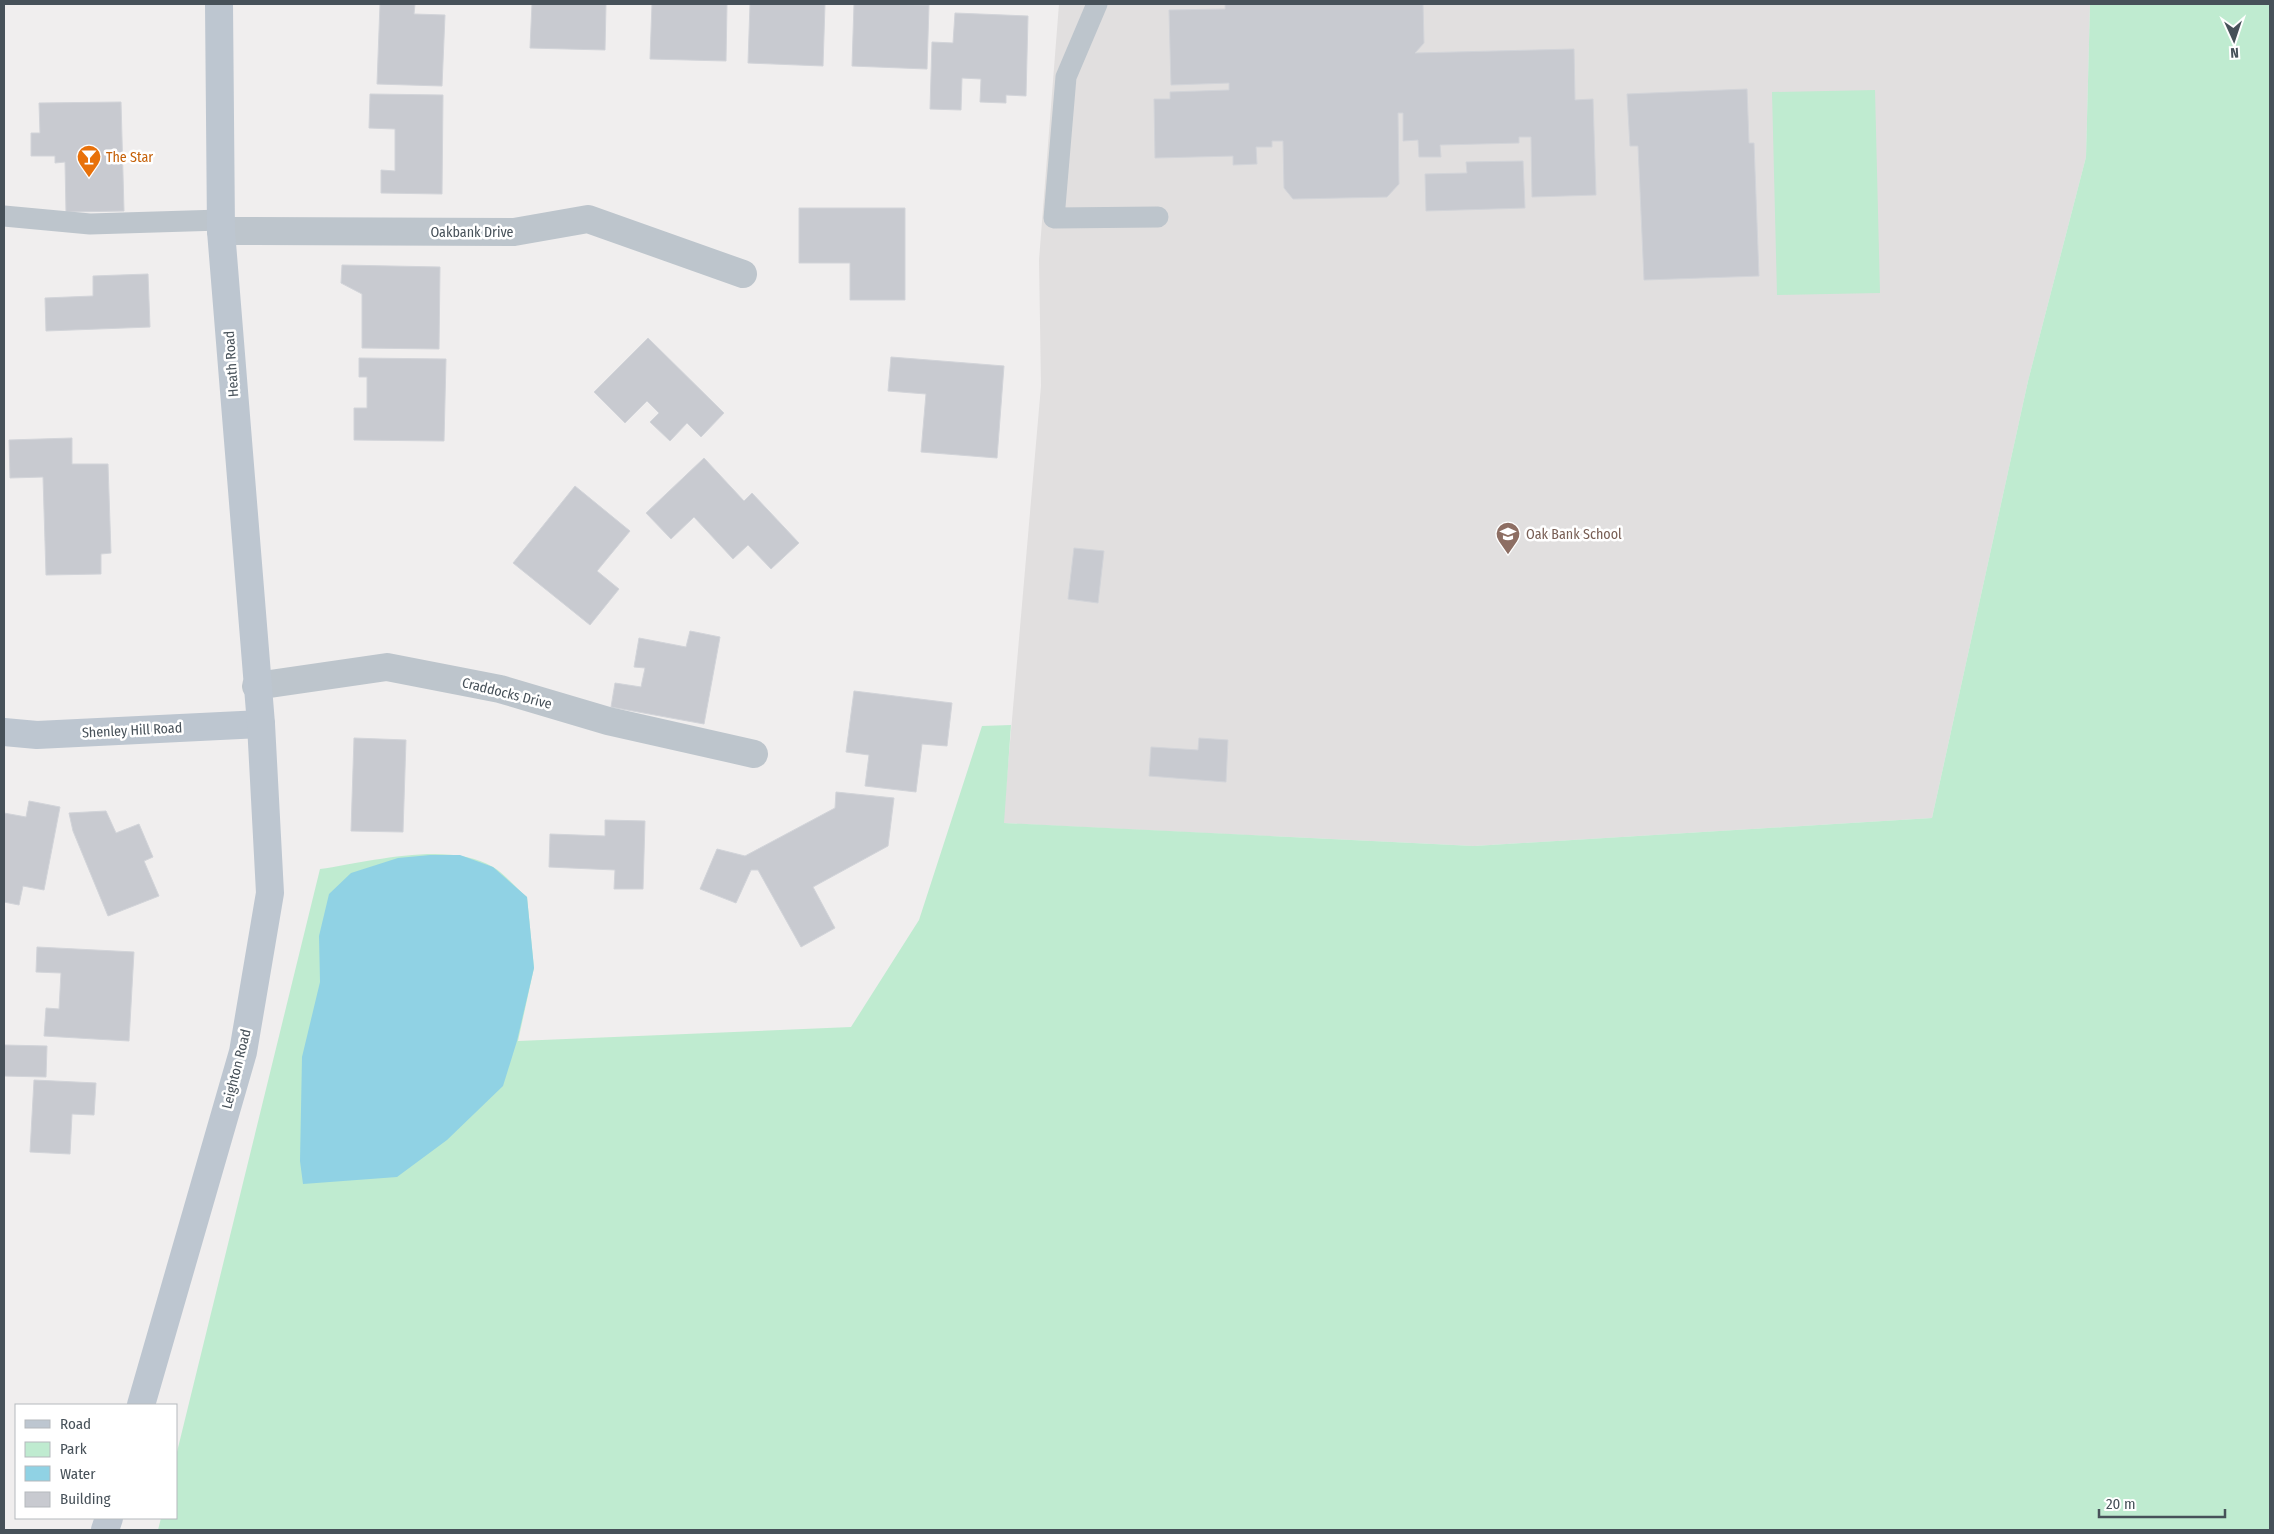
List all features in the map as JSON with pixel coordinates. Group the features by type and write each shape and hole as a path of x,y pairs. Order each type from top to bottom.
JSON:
{"street":[{"name":"Heath Road","path":"219,4 221,225 256,686 261,724"},
{"name":"Oakbank Drive","path":"221,225 514,232 588,219 743,274"},
{"name":"Craddocks Drive","path":"256,686 387,667 500,689 608,721 754,754"},
{"name":"Shenley Hill Road","path":"4,732 37,735 261,724"},
{"name":"Leighton Road","path":"141,1404 243,1052 270,893 261,724"}],"lane":[{"path":"1097,4 1066,77 1054,218 1158,217"},
{"path":"4,216 90,224 221,225"}],"shaded area":[{"name":"Oak Bank School","path":"1059,4 2090,4 2086,157 2028,381 1932,818 1474,846 1003,823 1041,386 1039,260"}],"green space":[{"path":"2090,4 2270,4 2270,1530 158,1530 161,1519 178,1519 178,1448 320,869 385,858 432,854 454,855 475,859 502,873 527,897 534,968 518,1041 851,1027 919,920 982,726 1011,725 1004,823 1474,846 1932,818 2028,381 2086,157"},
{"path":"1875,90 1880,293 1777,295 1772,92"}],"water":[{"path":"460,855 493,867 527,897 534,968 517,1041 503,1086 447,1140 397,1177 303,1184 300,1161 302,1057 320,982 319,936 329,894 351,873 398,858"}],"building":[{"path":"380,4 415,4 414,14 445,15 442,86 377,84"},
{"path":"532,4 606,4 605,50 530,48"},
{"path":"652,4 727,4 726,61 650,59"},
{"path":"750,4 825,4 823,66 748,63"},
{"path":"854,4 929,5 927,69 852,66"},
{"path":"1225,4 1423,4 1424,43 1415,53 1574,49 1575,100 1593,99 1596,195 1532,197 1531,137 1519,137 1519,143 1440,145 1441,157 1419,157 1418,140 1403,141 1403,113 1398,113 1399,184 1387,197 1293,199 1284,188 1283,141 1272,141 1272,147 1256,147 1257,164 1233,165 1233,156 1155,158 1154,99 1170,99 1170,92 1229,90 1229,83 1171,85 1169,10 1225,9"},
{"path":"955,13 1028,16 1026,96 1006,95 1006,103 980,102 981,79 962,78 961,110 930,109 932,42 953,43"},
{"path":"1747,89 1749,143 1754,143 1759,276 1644,280 1638,146 1630,146 1627,94"},
{"path":"370,94 443,95 442,194 381,193 381,170 395,171 395,129 369,128"},
{"path":"121,102 124,211 66,212 65,162 55,163 55,156 31,156 31,133 40,133 39,103"},
{"path":"1523,161 1525,208 1426,211 1425,174 1467,173 1466,162"},
{"path":"799,208 905,208 905,300 850,300 850,263 799,263"},
{"path":"342,265 440,267 439,349 362,348 362,294 341,283"},
{"path":"148,274 150,327 46,331 45,298 93,296 93,276"},
{"path":"648,338 724,413 701,437 687,423 670,441 650,422 659,413 647,401 625,423 594,392"},
{"path":"891,357 1004,366 997,458 921,452 926,394 888,391"},
{"path":"359,358 446,359 444,441 354,440 354,408 367,408 367,377 359,377"},
{"path":"72,438 72,464 108,464 111,553 101,554 101,574 46,575 43,477 10,478 9,440"},
{"path":"704,458 744,501 752,493 799,543 771,569 748,545 733,559 694,517 671,539 646,513"},
{"path":"575,486 630,531 597,571 619,589 590,625 513,563"},
{"path":"1074,548 1104,551 1098,603 1068,599"},
{"path":"690,631 720,637 704,724 611,707 615,683 641,687 645,668 634,667 639,638 686,647"},
{"path":"854,691 952,703 947,746 922,744 916,792 865,786 869,755 846,752"},
{"path":"354,738 406,740 403,832 351,831"},
{"path":"1199,738 1228,740 1226,782 1149,776 1151,747 1198,750"},
{"path":"836,792 894,798 888,846 813,887 835,928 801,947 758,870 751,870 736,903 700,889 717,849 745,856 835,808"},
{"path":"29,801 60,807 44,890 23,886 19,905 4,902 4,813 26,817"},
{"path":"106,811 116,833 139,824 153,857 144,861 159,896 108,916 73,831 69,813"},
{"path":"605,820 645,821 643,889 614,889 615,870 549,867 550,834 605,836"},
{"path":"37,947 134,952 129,1041 44,1036 46,1008 59,1009 61,973 36,972"},
{"path":"4,1045 47,1046 46,1077 4,1076"},
{"path":"34,1080 96,1083 94,1115 72,1114 70,1154 30,1152"}],"place":[{"name":"The Star","path":"89,178"},
{"name":"Oak Bank School","path":"1508,555"}]}
